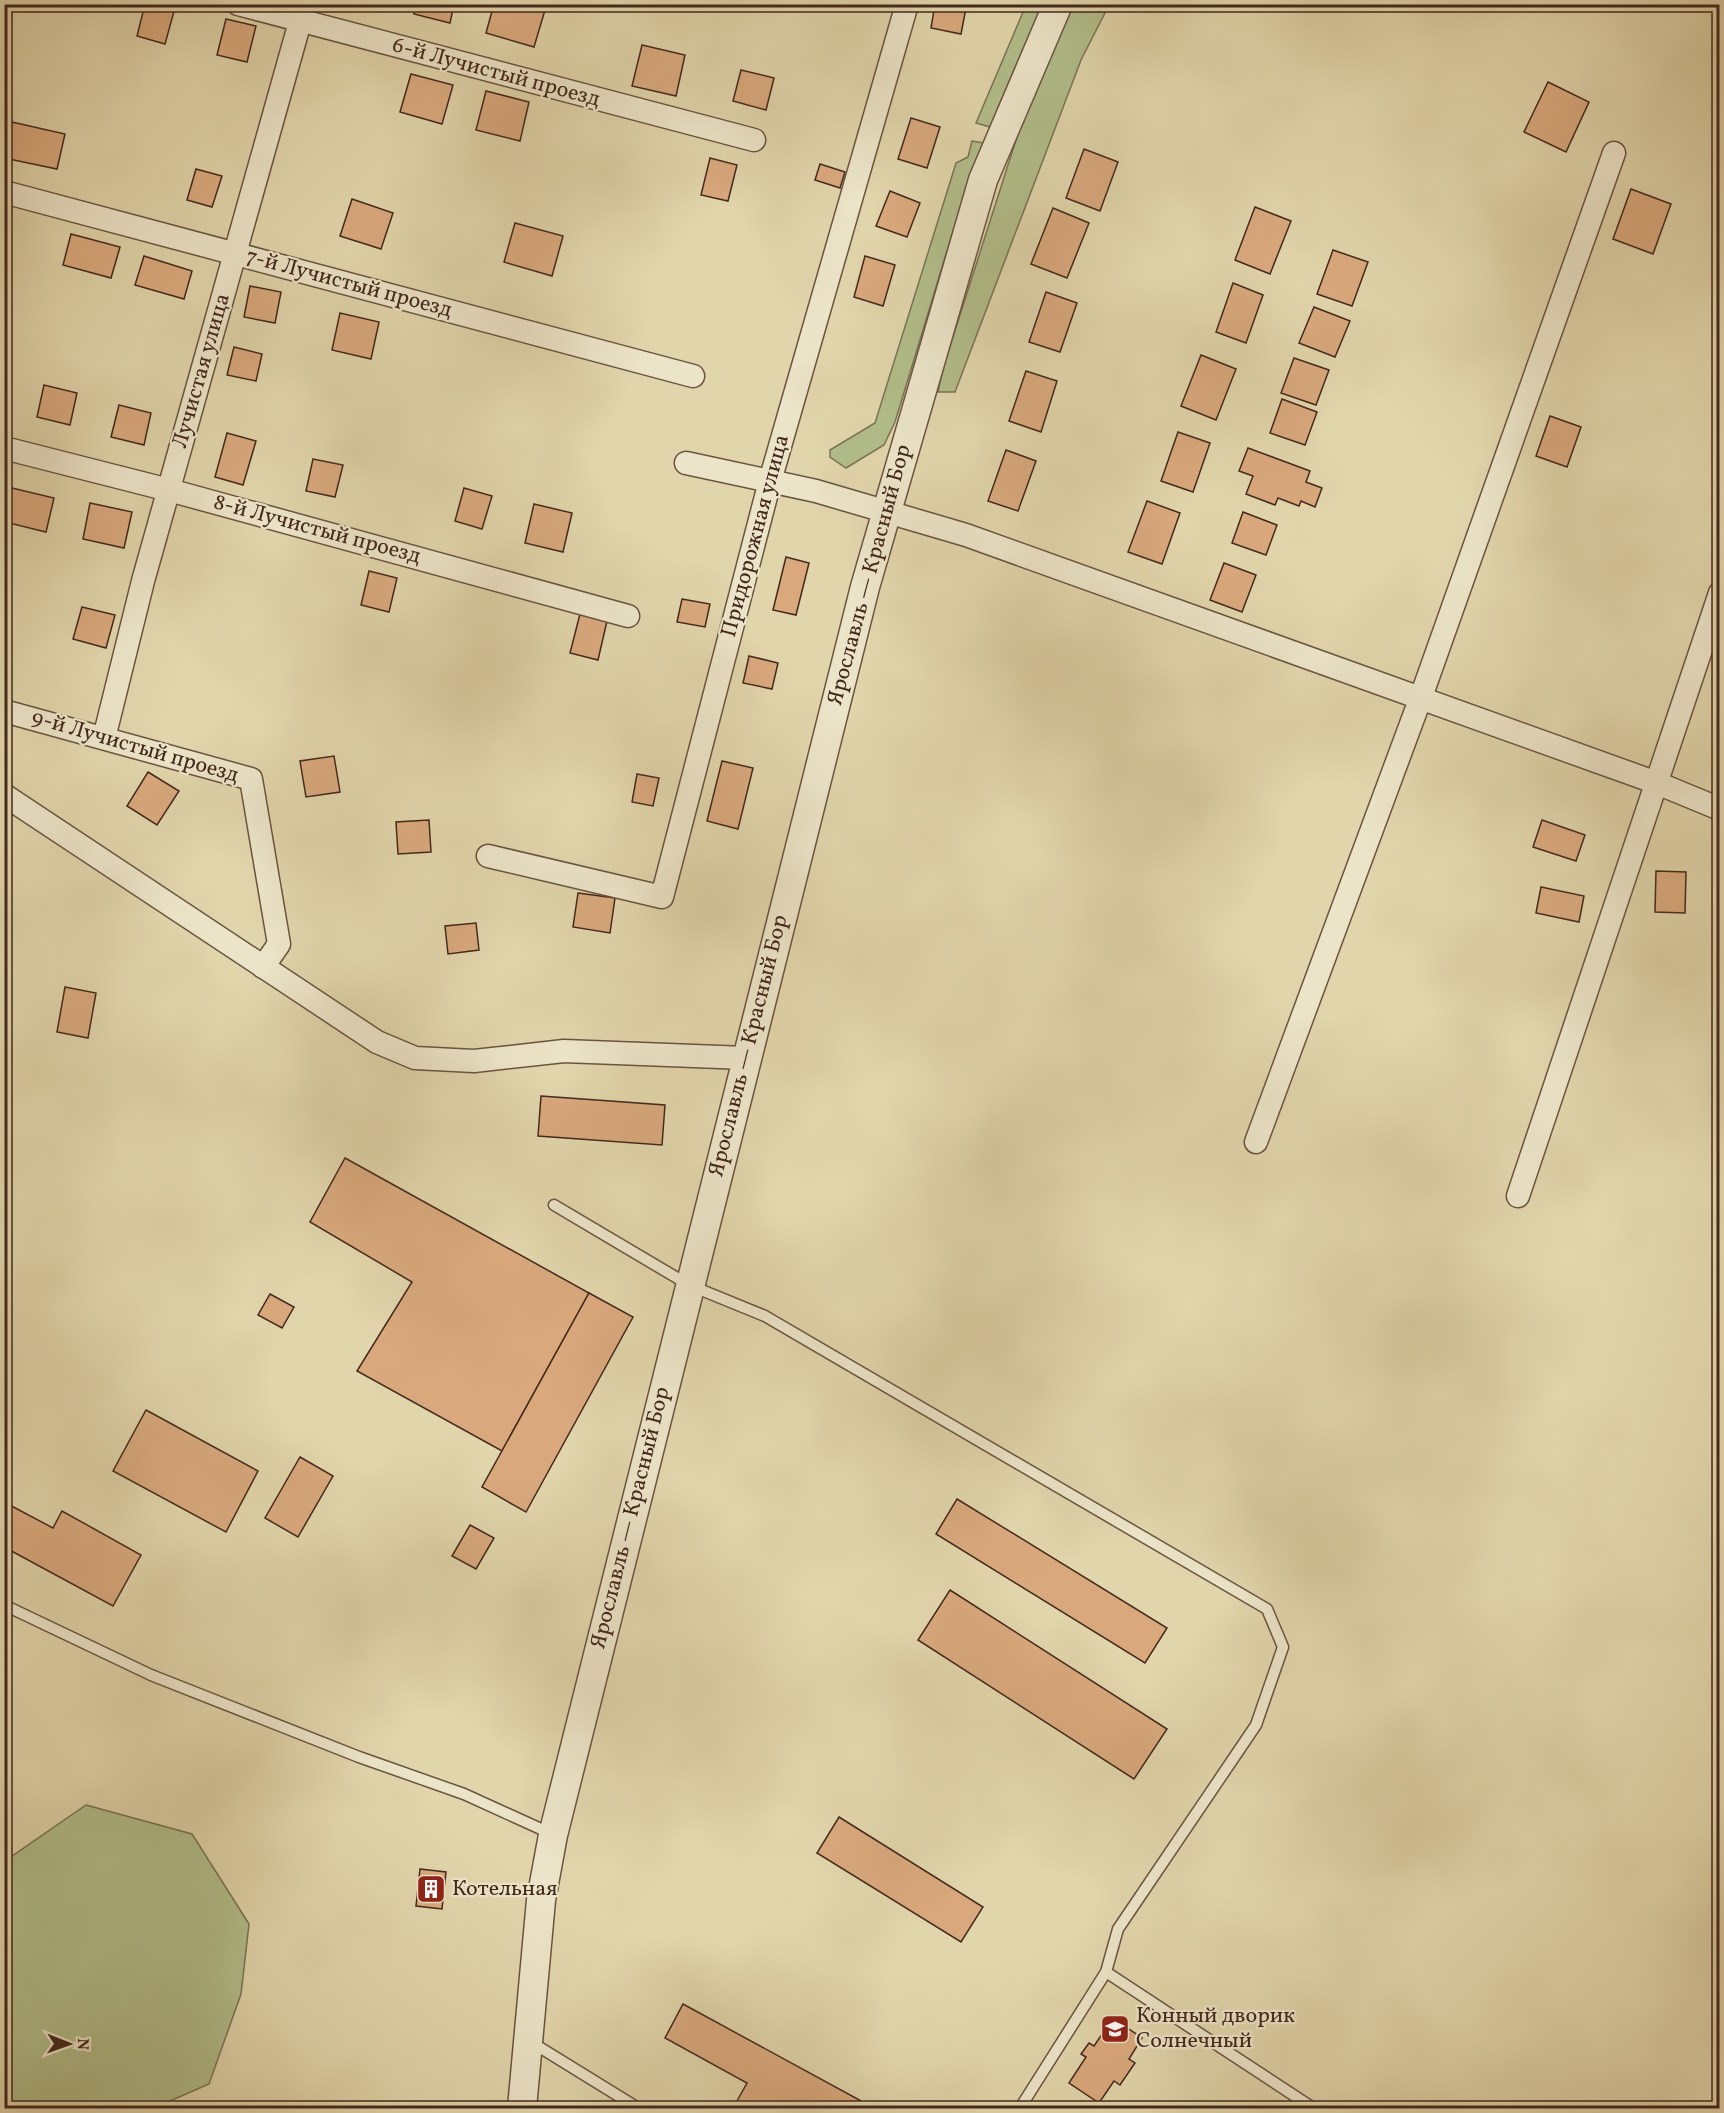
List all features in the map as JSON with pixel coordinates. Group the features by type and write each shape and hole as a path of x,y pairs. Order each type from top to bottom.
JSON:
{"street":[{"name":"6-й Лучистый проезд","path":"238,4 302,13 754,140"},
{"name":"Придорожная улица","path":"488,856 662,897 770,481 906,4"},
{"name":"Ярославль — Красный Бор","path":"522,2109 541,1900 553,1834 862,598 982,180 1058,4"},
{"name":"Лучистая улица","path":"104,738 143,581 302,13"},
{"path":"1256,1142 1421,697 1614,153"},
{"name":"7-й Лучистый проезд","path":"4,192 693,376"},
{"name":"8-й Лучистый проезд","path":"4,448 169,490 628,616"},
{"path":"686,463 816,491 966,535 1658,783 1719,809"},
{"path":"1518,1196 1658,783 1719,593"},
{"name":"9-й Лучистый проезд","path":"4,711 251,779 279,944 263,968"},
{"path":"4,795 377,1042 415,1058 474,1061 564,1051 746,1058"}],"lane":[{"path":"554,1205 689,1285 765,1316 1267,1609 1283,1647 1256,1725 1118,1929 1106,1972 1020,2109"},
{"path":"4,1605 151,1675 359,1757 464,1794 553,1834"},
{"path":"1106,1972 1313,2109"},
{"path":"529,2040 638,2109"}],"green space":[{"path":"1026,5 1047,5 990,127 976,123"},
{"path":"1070,5 1109,5 1081,60 955,392 938,392 943,368 1033,87"},
{"path":"972,141 984,143 965,192 895,422 884,445 846,468 830,457 830,450 875,423 956,163 968,157"},
{"path":"86,1805 192,1834 249,1924 241,1994 209,2084 154,2108 5,2108 5,1861"}],"building":[{"path":"145,4 176,4 165,44 137,36"},
{"path":"416,4 454,4 450,23 414,14"},
{"path":"494,4 525,4 545,10 534,47 486,33"},
{"path":"935,4 966,8 961,34 931,28"},
{"path":"226,19 256,26 247,62 217,55"},
{"path":"642,45 685,55 676,96 632,86"},
{"path":"741,70 774,78 766,110 733,101"},
{"path":"411,74 453,85 442,124 400,112"},
{"path":"1548,82 1589,102 1566,152 1524,132"},
{"path":"486,91 529,102 520,141 476,130"},
{"path":"911,118 940,127 927,168 898,159"},
{"path":"12,122 65,134 57,169 4,158"},
{"path":"1084,149 1118,162 1100,211 1066,198"},
{"path":"710,158 737,165 728,201 701,195"},
{"path":"820,164 845,172 840,188 815,180"},
{"path":"196,169 222,176 212,207 187,200"},
{"path":"1631,189 1671,204 1653,254 1613,239"},
{"path":"890,191 920,203 907,237 876,226"},
{"path":"352,199 393,213 381,249 340,236"},
{"path":"1255,207 1291,221 1270,274 1235,260"},
{"path":"1053,208 1089,223 1067,278 1031,264"},
{"path":"515,223 563,236 552,276 504,262"},
{"path":"71,234 120,247 111,278 63,265"},
{"path":"1333,250 1368,262 1352,306 1317,294"},
{"path":"144,256 192,271 184,299 135,285"},
{"path":"865,256 895,265 883,306 854,297"},
{"path":"1233,283 1263,295 1246,343 1216,332"},
{"path":"250,286 281,292 275,323 244,317"},
{"path":"1046,292 1077,303 1060,352 1029,342"},
{"path":"1314,307 1350,321 1335,357 1299,343"},
{"path":"340,313 379,322 371,359 332,350"},
{"path":"234,347 262,354 256,381 227,375"},
{"path":"1201,355 1236,369 1216,420 1181,406"},
{"path":"1294,358 1329,370 1316,405 1281,393"},
{"path":"1026,371 1057,381 1041,432 1009,421"},
{"path":"44,385 77,393 70,425 37,417"},
{"path":"1282,399 1317,412 1305,445 1270,433"},
{"path":"119,405 151,413 144,445 111,437"},
{"path":"1550,416 1581,427 1567,467 1536,456"},
{"path":"1178,432 1210,443 1193,492 1161,481"},
{"path":"227,433 256,441 243,485 215,477"},
{"path":"1248,448 1310,471 1306,482 1322,488 1315,507 1301,501 1299,506 1278,498 1275,505 1246,494 1253,476 1239,471"},
{"path":"1006,450 1036,461 1018,511 988,501"},
{"path":"313,459 343,465 335,497 306,491"},
{"path":"12,488 54,498 46,532 5,522"},
{"path":"464,488 492,496 482,529 455,521"},
{"path":"1147,501 1180,513 1162,564 1128,552"},
{"path":"90,503 132,512 124,548 83,539"},
{"path":"534,504 572,513 563,552 525,543"},
{"path":"1243,512 1277,525 1266,555 1232,543"},
{"path":"786,557 809,563 796,615 773,610"},
{"path":"1224,563 1256,575 1242,612 1210,600"},
{"path":"369,571 397,578 389,612 361,605"},
{"path":"682,599 710,604 705,627 677,622"},
{"path":"82,607 115,615 106,648 73,639"},
{"path":"580,614 607,621 598,660 570,653"},
{"path":"749,656 778,663 772,689 743,683"},
{"path":"334,756 340,792 306,797 300,761"},
{"path":"722,761 753,768 738,829 707,821"},
{"path":"148,772 179,791 157,825 127,806"},
{"path":"637,774 659,778 653,806 632,802"},
{"path":"429,820 431,852 398,854 396,822"},
{"path":"1542,820 1585,835 1576,861 1533,847"},
{"path":"1656,871 1686,872 1685,913 1655,912"},
{"path":"1541,887 1584,896 1579,922 1536,913"},
{"path":"578,893 615,898 610,933 573,927"},
{"path":"476,923 479,950 448,954 445,926"},
{"path":"65,987 96,993 88,1038 57,1032"},
{"path":"541,1096 665,1105 662,1145 538,1136"},
{"path":"345,1158 589,1293 502,1451 357,1371 412,1282 310,1222"},
{"path":"589,1293 633,1317 526,1512 482,1487"},
{"path":"270,1294 294,1307 282,1328 258,1315"},
{"path":"146,1410 258,1471 226,1532 113,1471"},
{"path":"300,1457 333,1476 298,1537 265,1518"},
{"path":"957,1499 1167,1628 1145,1663 936,1534"},
{"path":"4,1502 53,1528 62,1511 141,1555 113,1606 4,1547"},
{"path":"470,1525 494,1538 476,1569 452,1556"},
{"path":"950,1590 1167,1729 1134,1779 918,1640"},
{"path":"839,1817 983,1907 961,1942 817,1853"},
{"name":"Котельная","path":"420,1869 446,1872 442,1909 416,1906"},
{"path":"683,2004 874,2108 793,2108 780,2102 777,2108 733,2108 747,2083 665,2038"},
{"path":"1113,2018 1142,2038 1129,2059 1135,2063 1120,2085 1114,2081 1099,2103 1069,2083 1086,2057 1081,2054 1089,2043 1094,2046"}],"place":[{"name":"Котельная","path":"431,1889"},
{"name":"Конный дворик Солнечный","path":"1115,2029"}]}
